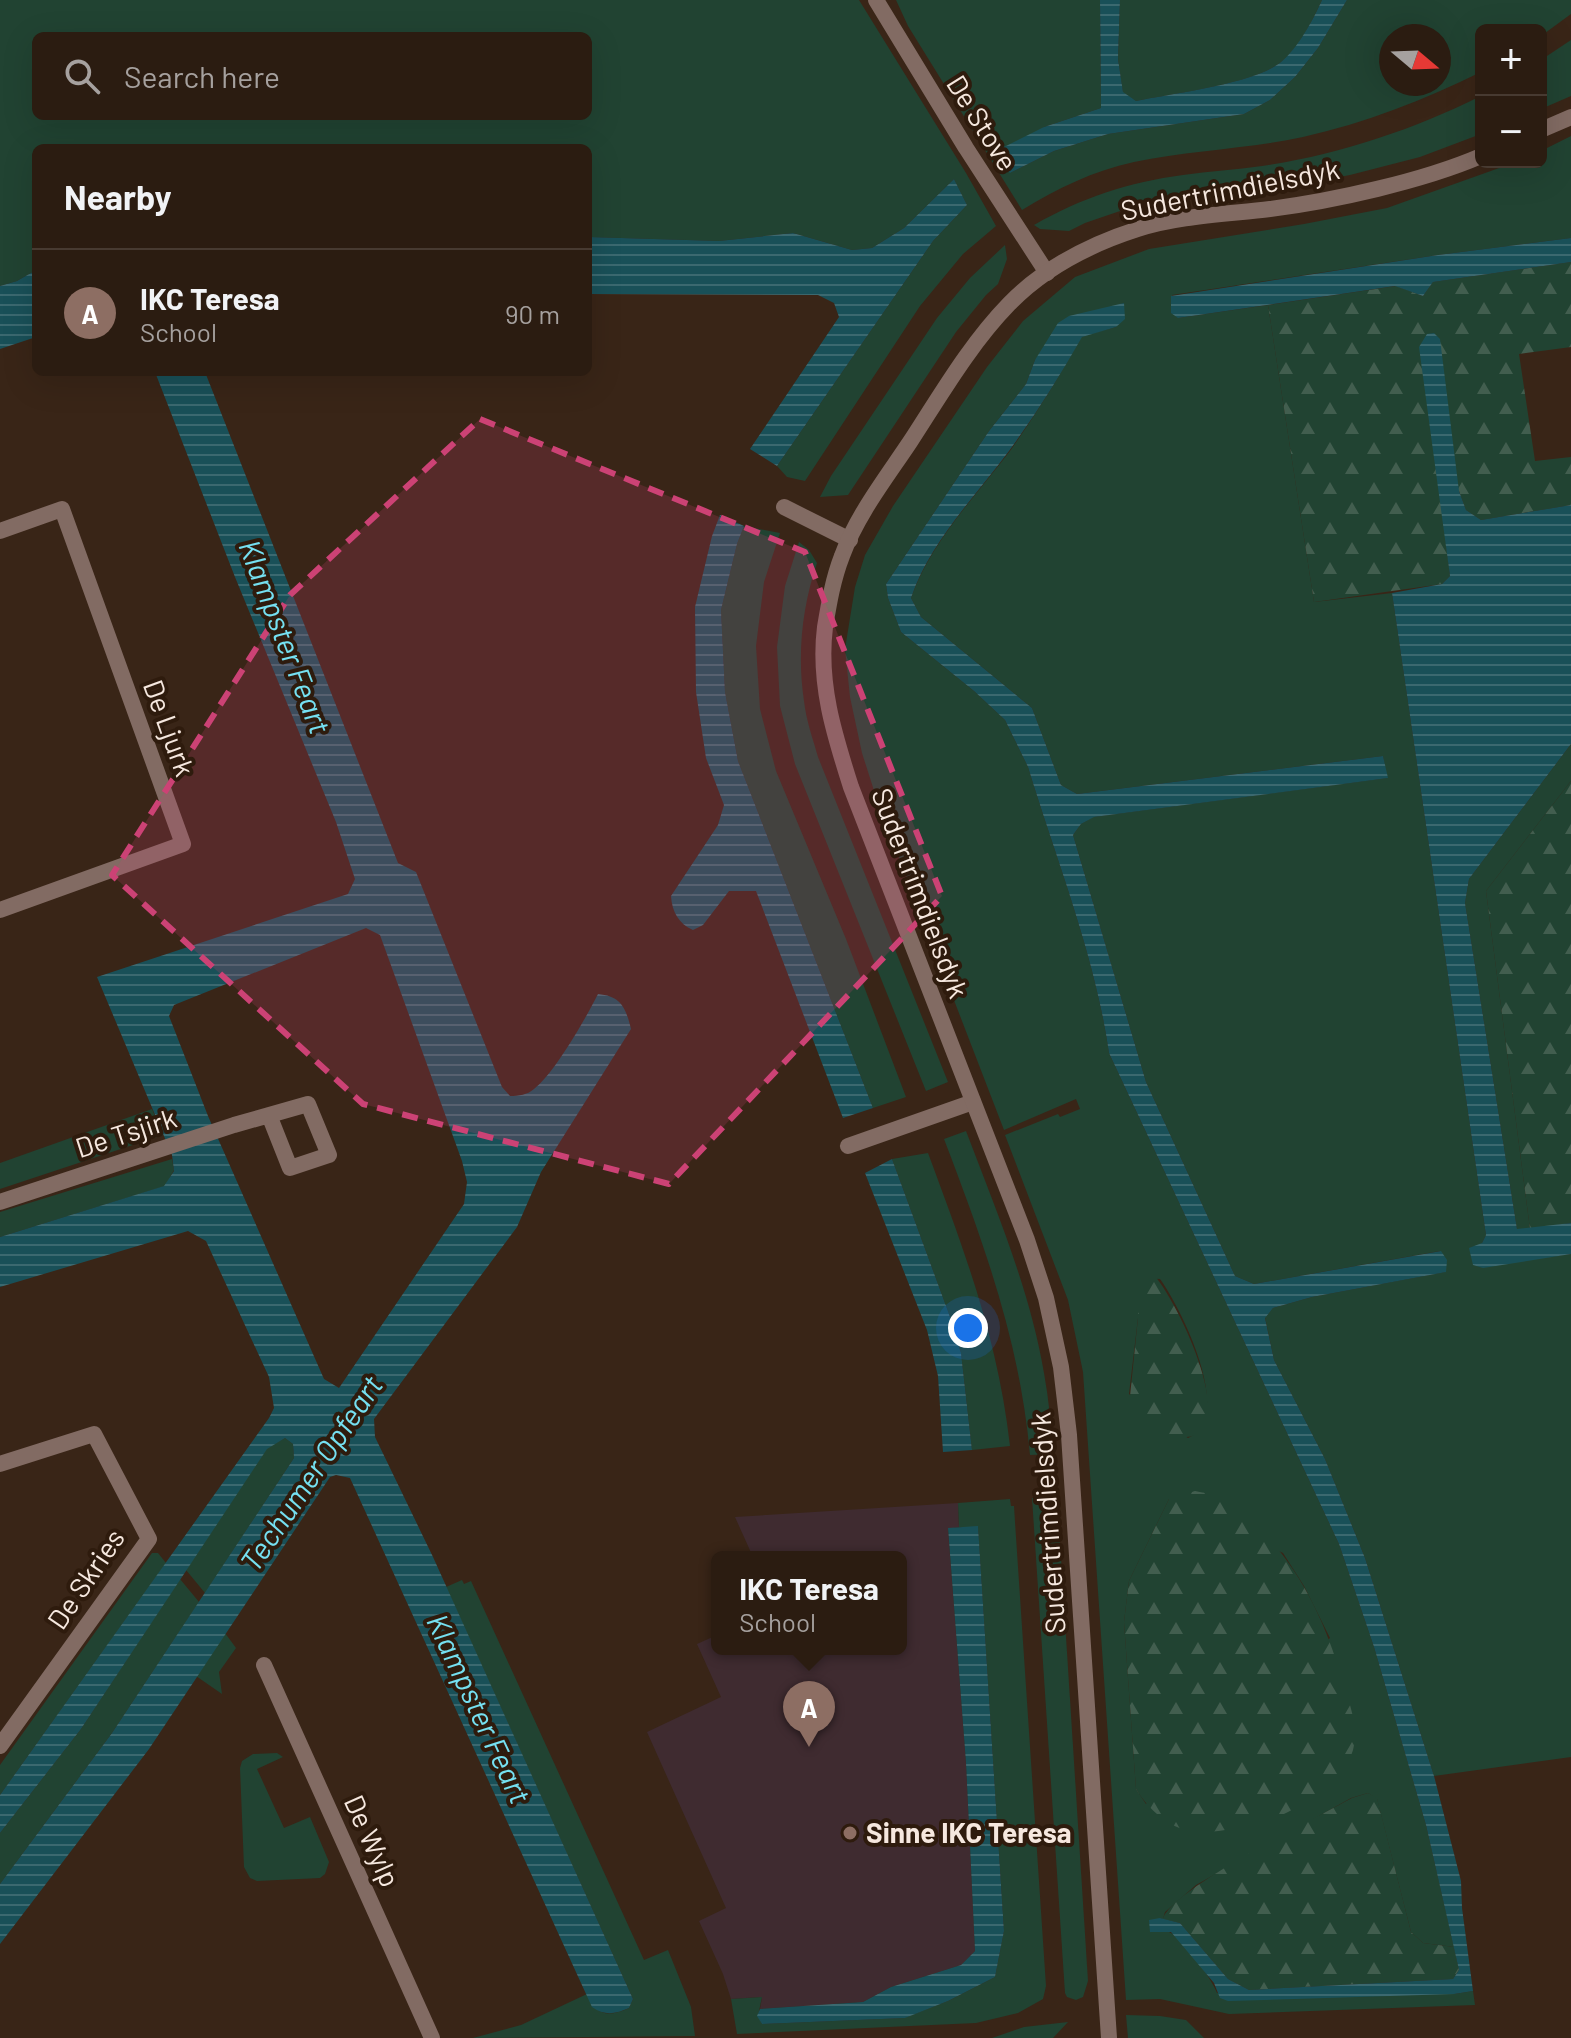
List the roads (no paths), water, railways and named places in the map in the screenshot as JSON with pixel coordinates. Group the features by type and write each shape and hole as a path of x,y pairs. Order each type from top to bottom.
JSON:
{"street":[{"name":"De Stove","path":"876,0 1047,273"},
{"path":"1547,127 1571,117"},
{"name":"Sudertrimdielsdyk","path":"1109,2038 1069,1435 1061,1367 1046,1298 851,787 829,717 824,676 825,630 831,592 842,555 874,496 969,353 1008,305 1047,273 1100,243 1142,227 1281,208 1368,190 1475,159"},
{"path":"784,507 850,540"},
{"name":"De Ljurk","path":"0,531 62,509 183,844 0,910"},
{"path":"848,1146 973,1102"},
{"name":"De Tsjirk","path":"0,1202 269,1115"},
{"name":"De Skries","path":"0,1464 94,1434 149,1539 0,1746"},
{"name":"De Wylp","path":"264,1665 432,2038"}],"water":[{"path":"1100,0 1120,0 1118,59 1123,92 1136,101 1212,87 1268,70 1293,49 1310,25 1322,0 1347,0 1318,48 1295,77 1270,100 1244,114 1108,134 1054,151 1010,173 1001,163 1000,149 1044,127 1101,108"},
{"path":"954,179 967,205 933,241 777,466 750,449 839,317 834,303 818,295 592,294 592,237 719,241 793,233 852,250 872,248 904,228"},
{"path":"1571,238 1571,262 1433,282 1423,296 1395,286 1178,318 1171,313 1171,296"},
{"path":"32,272 32,338 0,349 0,286"},
{"path":"1124,303 1125,319 1116,327 1082,337 1019,437 941,539 911,598 921,617 1032,708 1061,785 1077,794 1383,756 1388,778 1094,817 1081,824 1073,835 1146,1082 1235,1276 1254,1284 1441,1251 1447,1260 1446,1272 1312,1297 1273,1308 1265,1318 1274,1360 1325,1459 1365,1558 1434,1776 1461,1881 1473,1991 1228,2001 1220,1998 1214,1983 1171,1932 1150,1932 1149,1920 1160,1918 1180,1923 1228,1979 1249,1990 1453,1979 1459,1970 1426,1825 1374,1647 1339,1544 1109,1053 1085,944 1028,767 1005,720 901,632 888,598 886,584 989,431 1026,384 1035,360 1058,323 1069,316"},
{"path":"1434,333 1440,339 1459,491 1466,510 1481,520 1571,505 1571,744 1469,879 1465,903 1517,1229 1571,1223 1571,1254 1483,1268 1473,1265 1469,1248 1482,1243 1486,1235 1392,593 1442,584 1450,576 1419,347 1427,334"},
{"path":"157,376 207,376 398,863 416,872 502,1087 510,1096 520,1095 542,1082 569,1045 598,994 612,997 621,1004 631,1029 541,1172 517,1227 374,1419 375,1437 433,1557 633,1999 629,2008 619,2012 606,2013 592,2007 350,1478 336,1475 330,1477 149,1749 0,1944 0,1884 112,1733 294,1458 293,1444 285,1438 267,1449 81,1729 0,1833 0,1795 274,1408 269,1377 206,1241 188,1231 0,1287 0,1237 164,1186 174,1171 172,1155 97,977 348,894 355,879 336,822","holes":["366,928 380,935 467,1182 464,1204 339,1388 324,1379 208,1116 169,1016 174,1005"]},
{"path":"720,515 744,526 721,610 725,692 738,761 873,1108 843,1118 756,891 729,891 703,925 693,930 680,921 672,902 671,896 718,825 724,805 706,758 696,692 695,607"},
{"path":"892,1159 961,1353 972,1450 943,1452 938,1376 927,1330 865,1173"},
{"path":"978,1526 1004,1931 995,1977 905,2018 762,2024 757,2016 760,2009 863,2002 891,1987 961,1965 975,1951 966,1763 948,1528"}],"place":[{"name":"IKC Teresa","path":"809,1747"},
{"name":"Sinne IKC Teresa","path":"850,1833"}],"water label":[{"name":"Klampster Feart","path":"284,637"},
{"name":"Techumer Opfeart","path":"312,1474"},
{"name":"Klampster Feart","path":"478,1709"}]}
